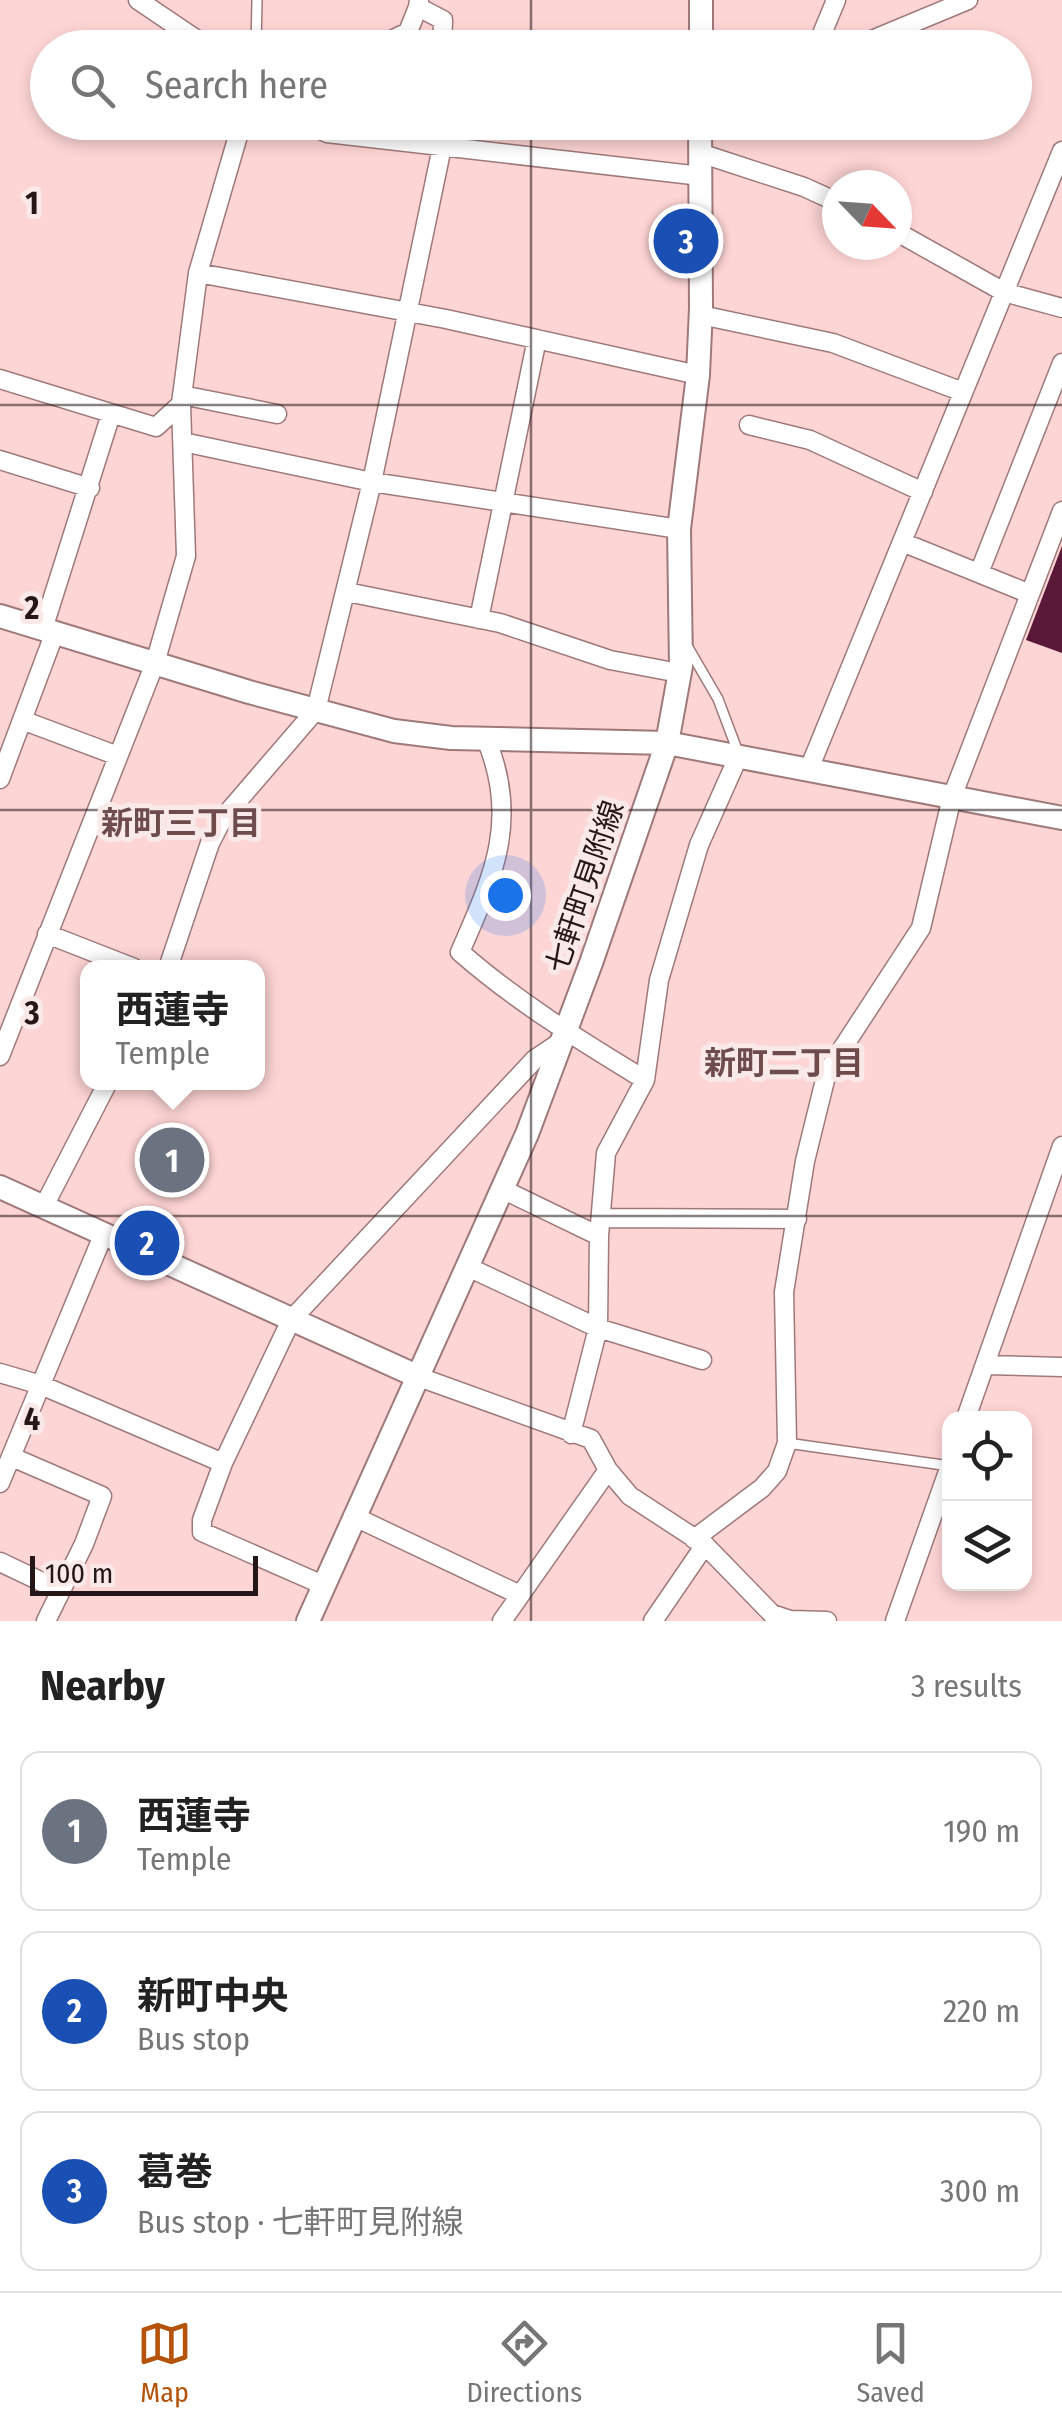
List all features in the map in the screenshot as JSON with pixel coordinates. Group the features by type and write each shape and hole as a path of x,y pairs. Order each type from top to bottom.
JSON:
{"main road":[{"path":"700,30 701,0"},
{"name":"七軒町見附線","path":"308,1621 502,1190 564,1037 666,743 680,674 679,529 698,375 702,141"},
{"path":"0,616 394,731 451,738 666,743 1062,818"},
{"path":"0,1187 419,1377"}],"street":[{"path":"138,0 182,30"},
{"path":"821,30 836,0"},
{"path":"896,30 968,0"},
{"path":"409,30 419,3 442,20 442,30"},
{"path":"0,1056 6,1022 47,934 155,663 186,556 182,399 198,273 237,140"},
{"path":"381,140 442,148 702,141 822,195"},
{"path":"171,960 210,843 223,818 316,710 372,482 441,140"},
{"path":"809,769 1062,151"},
{"path":"912,240 1004,292 1062,308"},
{"path":"198,273 698,375"},
{"path":"701,315 832,342 963,392"},
{"path":"479,619 537,340"},
{"path":"978,573 1062,362"},
{"path":"0,379 156,427 182,399"},
{"path":"182,399 277,414"},
{"path":"0,779 22,720 111,414"},
{"path":"749,425 810,440 923,492"},
{"path":"183,442 372,482 679,529"},
{"path":"0,460 90,488"},
{"path":"653,1621 699,1542 762,1488 776,1471 787,1443 784,1292 804,1161 827,1072 921,928 952,798 1062,512"},
{"path":"902,542 1030,594"},
{"path":"347,592 479,619 610,660 680,674"},
{"path":"22,720 118,756"},
{"path":"486,739 496,762 503,820 489,887 460,952 564,1037 645,1080"},
{"path":"571,1434 598,1328 606,1153 645,1080 659,980 699,845 739,755"},
{"path":"47,934 114,960"},
{"path":"323,1585 202,1532 202,1520 223,1462 291,1320 535,1059 564,1037"},
{"path":"44,1206 104,1090"},
{"path":"969,1411 1062,1146"},
{"path":"502,1190 600,1227 797,1220"},
{"path":"0,1483 104,1234"},
{"path":"468,1268 598,1328 702,1360"},
{"path":"985,1365 1062,1367"},
{"path":"0,1374 42,1385 223,1462"},
{"path":"419,1377 590,1440 630,1496 699,1542 772,1614 790,1620 827,1621"},
{"path":"12,1456 102,1496 46,1621"},
{"path":"502,1621 608,1470"},
{"path":"895,1621 942,1489"},
{"path":"353,1516 520,1594"},
{"path":"0,1562 61,1591"}],"lane":[{"path":"256,30 257,0"},
{"path":"680,634 718,699 739,755"},
{"path":"787,1443 942,1465"}],"building":[{"path":"1062,546 1062,653 1026,640"}],"place":[{"name":"葛巻","path":"686,241"},
{"name":"西蓮寺","path":"172,1160"},
{"name":"新町中央","path":"147,1243"}],"district":[{"name":"新町三丁目","path":"181,823"},
{"name":"新町二丁目","path":"784,1063"}]}
